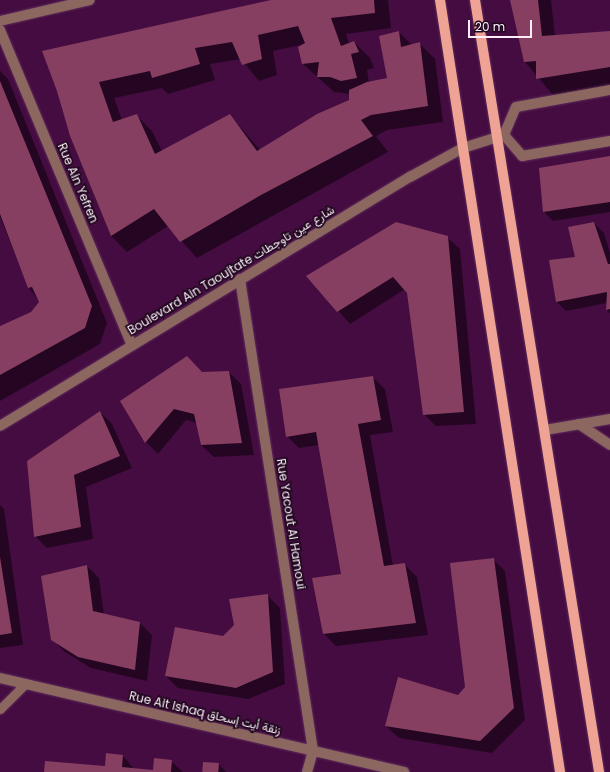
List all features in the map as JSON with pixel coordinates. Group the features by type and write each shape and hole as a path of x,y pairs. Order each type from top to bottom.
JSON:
{"main road":[{"path":"440,0 560,772"},
{"path":"475,0 501,136 545,430 599,772"}],"street":[{"path":"0,21 90,0"},
{"name":"Rue Ain Yefren","path":"0,30 132,345"},
{"path":"610,90 516,107 501,136 522,156 610,141"},
{"name":"Boulevard Ain Taoujtate شارع عين تاوجطات","path":"0,426 240,279 463,148 501,136"},
{"name":"Rue Yacout Al Hamoui","path":"240,279 313,751 307,772"},
{"path":"545,430 610,419"},
{"path":"579,424 610,445"},
{"name":"Rue Ait Ishaq زنقة أيت إسحاق","path":"0,678 404,772"}],"lane":[{"path":"0,709 25,684"}],"building":[{"path":"271,0 374,0 375,13 331,18 341,46 354,41 359,52 351,54 357,78 341,81 330,77 317,77 319,62 302,64 298,47 305,43 298,26 258,35 262,59 242,65 232,42 195,48 200,64 152,78 150,71 99,82 113,122 137,114 155,154 230,114 257,151 317,114 349,100 349,90 367,82 387,78 379,36 399,31 401,47 420,42 428,106 371,115 361,120 373,136 261,195 180,242 154,209 111,236 70,136 57,91 42,51"},
{"path":"510,0 538,0 542,36 610,31 610,67 536,79 536,61 524,62"},
{"path":"0,81 92,306 85,328 0,375 0,326 31,312 39,302 32,287 28,288 0,214"},
{"path":"610,156 610,202 543,212 539,168"},
{"path":"396,222 448,236 464,412 423,415 407,293 393,277 337,312 306,276"},
{"path":"594,222 608,264 610,264 610,309 606,310 607,292 556,302 549,260 575,257 568,227"},
{"path":"187,356 202,372 229,371 242,443 201,445 194,414 174,409 145,443 120,401"},
{"path":"373,376 381,420 358,424 384,566 405,563 416,623 323,634 312,578 341,574 316,432 286,437 279,389"},
{"path":"100,411 120,456 74,475 81,527 34,537 27,461"},
{"path":"0,557 12,633 0,635"},
{"path":"494,558 514,708 480,741 385,726 398,677 458,695 465,687 450,563"},
{"path":"87,565 93,611 140,622 135,670 78,657 51,640 41,576"},
{"path":"268,594 273,672 236,688 165,676 175,627 223,636 234,625 229,599"},
{"path":"106,753 123,755 122,767 153,770 154,758 172,760 171,772 44,772 45,761 105,766"},
{"path":"203,762 219,763 218,772 202,772"}]}
